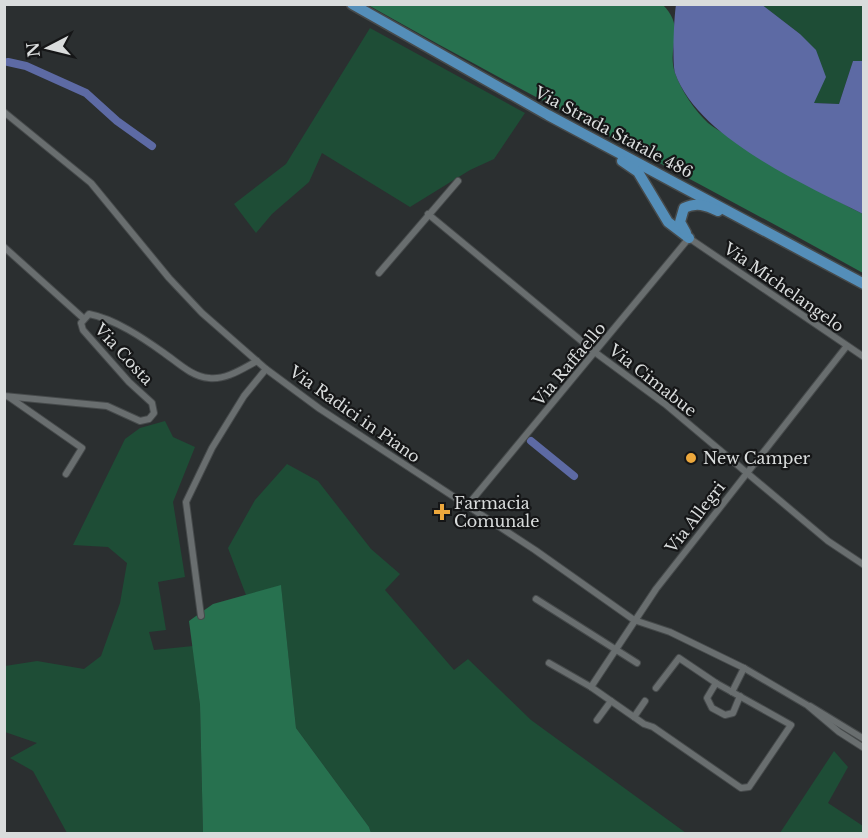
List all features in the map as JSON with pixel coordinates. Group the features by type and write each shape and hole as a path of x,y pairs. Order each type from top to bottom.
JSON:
{"main road":[{"name":"Via Strada Statale 486","path":"352,4 586,135 864,284"},
{"path":"586,135 599,149 638,172 668,222 689,238"},
{"path":"689,238 680,222 680,215 684,208 692,204 710,207 735,220 770,233"}],"street":[{"name":"Via Radici in Piano","path":"4,112 91,183 169,278 202,313 266,369 320,409 634,620 670,632 744,668 807,705 839,732 864,748"},
{"path":"379,273 458,182"},
{"name":"Via Cimabue","path":"428,214 596,353 665,404 828,541 864,565"},
{"name":"Via Michelangelo","path":"689,238 766,288 846,347 864,357"},
{"name":"Via Raffaello","path":"467,506 689,238"},
{"path":"4,247 83,318"},
{"name":"Via Costa","path":"6,396 108,406 140,420 149,419 154,413 152,403 129,382 83,330 81,323 83,318 89,314 100,316 148,342 192,372 208,378 222,378 257,361"},
{"name":"Via Allegri","path":"591,687 634,620 846,347"},
{"path":"201,616 186,502 212,448 244,396 266,369"},
{"name":"Via Costa","path":"6,396 82,448 66,474"},
{"path":"536,599 637,663"},
{"path":"549,663 591,687 644,724 653,727 741,788 747,788 791,725 716,683 679,658 657,688"},
{"path":"732,692 744,668"},
{"path":"716,683 706,698 712,708 725,715 733,713 740,696"},
{"path":"597,720 611,701"},
{"path":"634,717 645,701"},
{"path":"807,705 864,739"}],"green space":[{"path":"368,5 663,5 674,22 673,63 675,73 693,106 708,123 719,131 863,214 863,273 491,73"},
{"path":"762,5 863,5 863,61 853,61 839,104 813,103 800,34"},
{"path":"370,28 525,113 494,159 470,170 410,207 322,153 309,182 272,214 256,233 234,204 286,164"},
{"path":"165,421 173,437 195,447 173,502 185,577 158,582 166,630 149,632 154,650 193,646 200,705 203,833 67,833 33,771 10,758 37,743 5,732 5,666 37,661 84,669 101,656 120,603 127,563 108,547 73,545 125,439 140,428"},
{"path":"287,464 318,481 371,549 400,574 385,590 454,670 468,659 531,720 686,833 371,833 369,827 296,728 281,586 246,595 228,548 255,500"},
{"path":"281,585 296,728 369,827 371,833 203,833 200,705 189,621 213,604"},
{"path":"834,751 848,767 828,803 863,826 863,833 780,833"}],"water":[{"path":"761,4 800,34 816,50 826,77 814,103 839,104 853,61 863,61 863,214 784,173 729,138 706,118 687,96 675,73 676,5"}],"waterway":[{"path":"8,62 26,66 86,93 117,121 152,146"},
{"path":"531,441 574,476"}],"place":[{"name":"New Camper","path":"691,458"},
{"name":"Farmacia Comunale","path":"442,512"}]}
